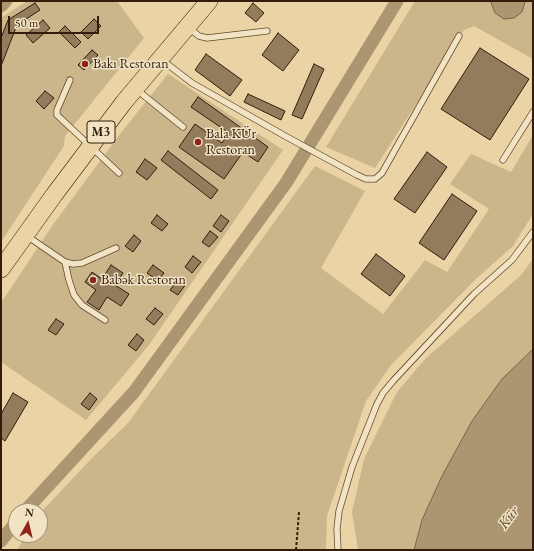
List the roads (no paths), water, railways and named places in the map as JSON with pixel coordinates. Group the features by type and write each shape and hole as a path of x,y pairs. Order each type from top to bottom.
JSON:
{"main road":[{"name":"M3","path":"1,269 135,88 209,1"}],"lane":[{"path":"187,26 199,36 207,38 267,31"},
{"path":"160,59 192,83 285,136 366,179 375,179 382,173 459,36"},
{"path":"70,80 57,110 57,115 119,173"},
{"path":"135,88 183,127"},
{"path":"503,160 533,112"},
{"path":"338,550 337,529 341,504 352,467 377,404 383,393 474,294 512,260 533,232"},
{"path":"25,235 65,262 73,264 82,263 116,248"},
{"path":"65,262 74,295 82,305 104,320"}],"water":[{"path":"492,1 525,2 522,12 514,18 504,19 495,13 491,3"},
{"name":"Kür","path":"533,349 533,550 414,550 422,520 442,476 472,421 502,379"}],"waterway":[{"path":"1,6 6,1"},
{"path":"32,503 134,392 286,183 397,1"},
{"path":"1,541 8,532"}],"place":[{"name":"Bakı Restoran","path":"85,64"},
{"name":"Bala KÜr Restoran","path":"198,142"},
{"name":"Babək Restoran","path":"93,280"}]}
